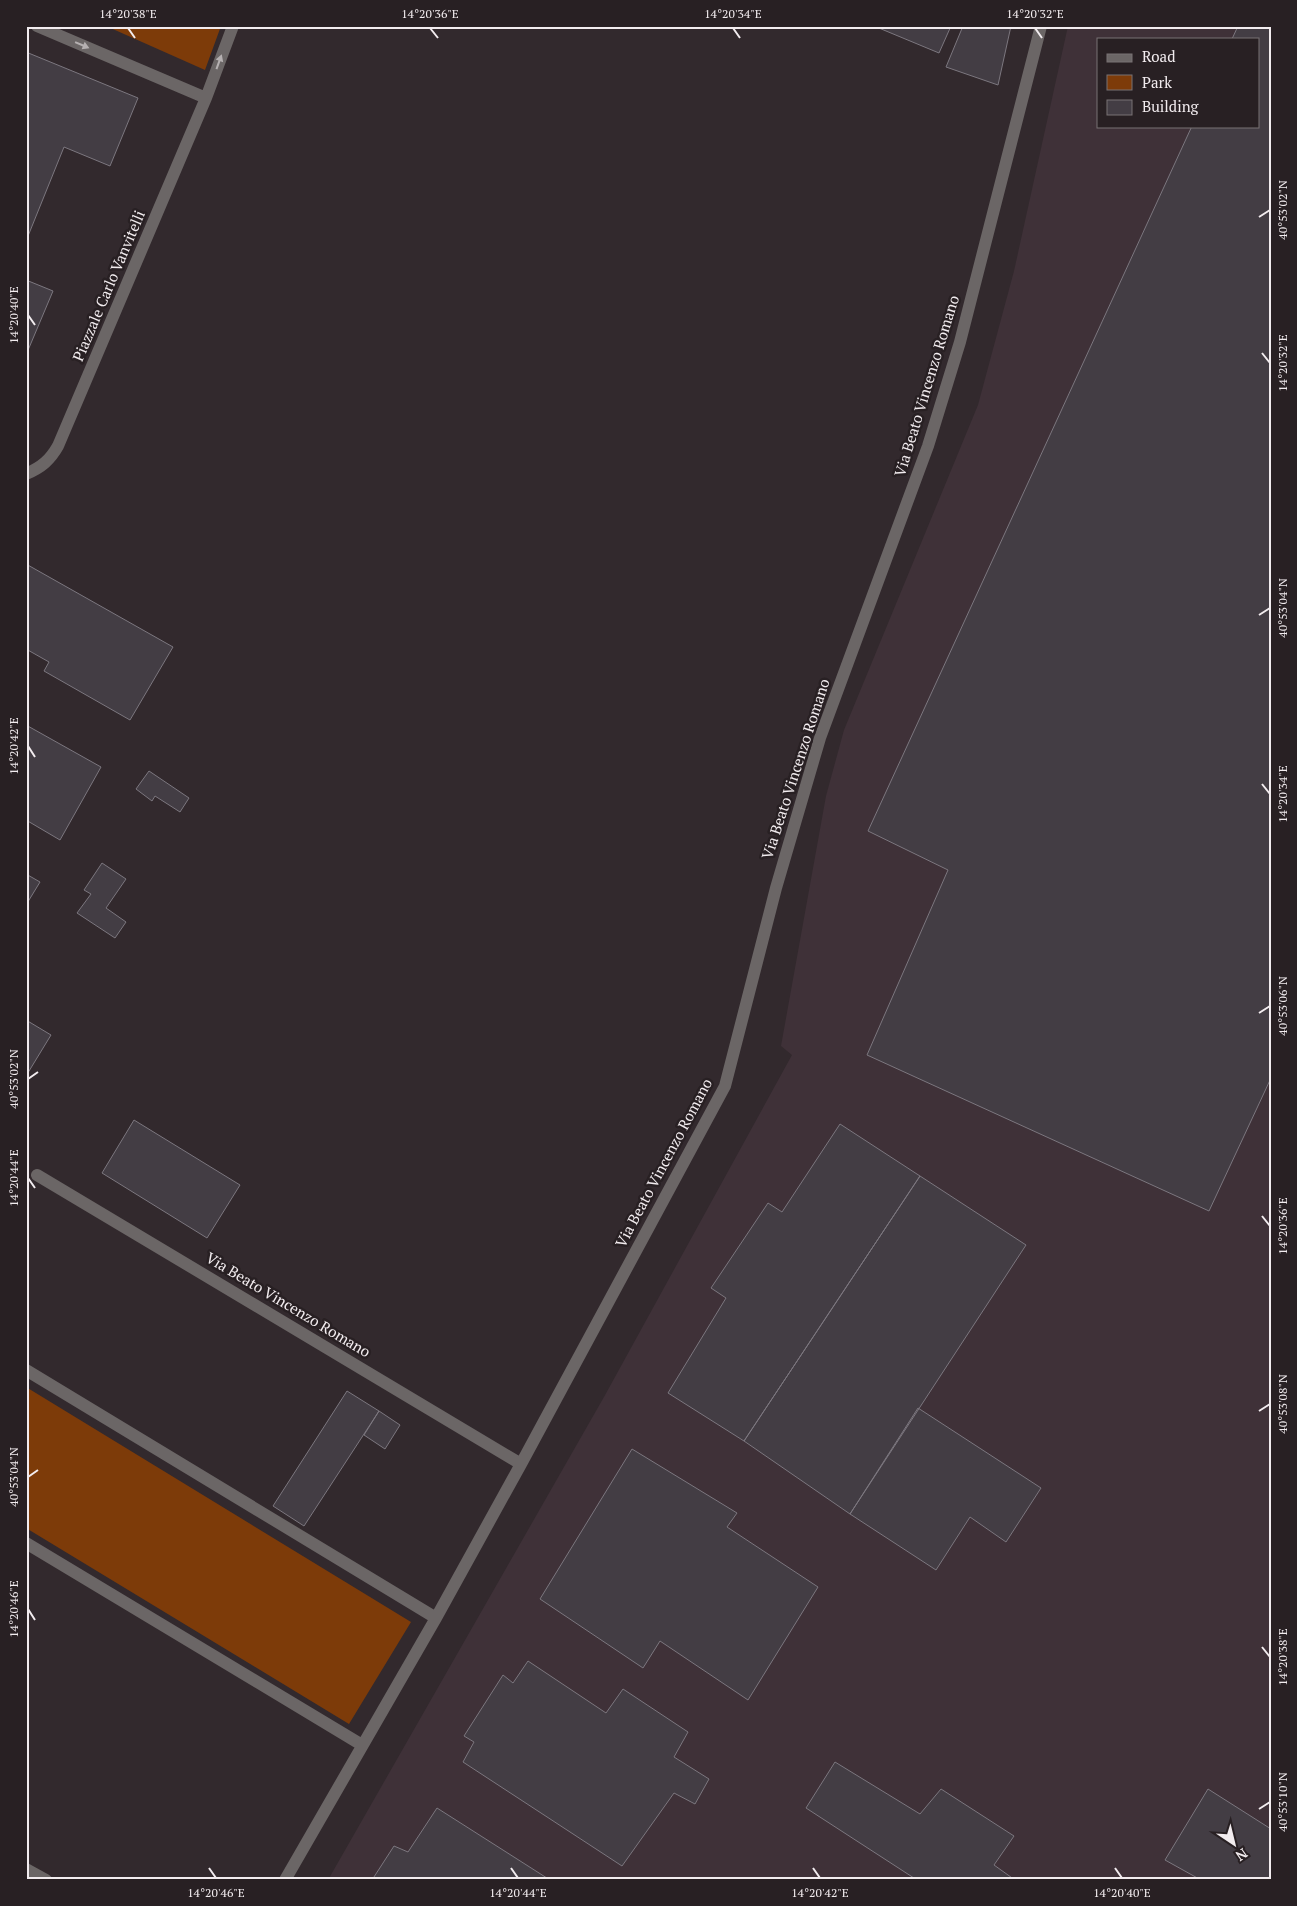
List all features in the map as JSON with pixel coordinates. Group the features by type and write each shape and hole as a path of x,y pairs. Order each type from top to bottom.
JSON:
{"street":[{"path":"37,26 206,98"},
{"name":"Piazzale Carlo Vanvitelli","path":"26,474 42,466 52,457 58,446 206,98 233,26"},
{"name":"Via Beato Vincenzo Romano","path":"285,1880 436,1618 522,1464 725,1086 776,888 820,738 928,446 960,342 1041,26"},
{"name":"Via Beato Vincenzo Romano","path":"37,1175 522,1464"},
{"path":"26,1370 436,1618"},
{"path":"26,1543 362,1745"},
{"path":"26,1869 46,1880"}],"shaded area":[{"path":"1068,26 1271,26 1271,1880 328,1880 604,1397 792,1055 781,1046 826,796 844,730 978,405 1014,271"}],"green space":[{"path":"106,26 221,26 205,70"},
{"path":"26,1387 411,1622 349,1724 26,1528"}],"building":[{"path":"874,26 951,26 939,53"},
{"path":"963,26 1011,26 998,85 946,67"},
{"path":"1238,26 1271,26 1271,1078 1209,1211 867,1055 948,870 868,831 1191,128 1260,128 1260,38 1232,38"},
{"path":"26,52 138,98 110,166 64,147 26,241"},
{"path":"26,280 53,291 26,355"},
{"path":"26,564 173,647 130,720 44,671 49,662 26,649"},
{"path":"26,725 101,767 60,840 26,820"},
{"path":"149,771 189,798 180,812 155,796 152,801 136,789"},
{"path":"102,863 126,879 106,908 126,922 115,938 77,913 91,894 84,890"},
{"path":"26,874 40,882 26,905"},
{"path":"26,1020 51,1035 26,1076"},
{"path":"134,1120 240,1185 207,1238 102,1173"},
{"path":"840,1124 920,1176 744,1441 668,1393 726,1298 711,1288 768,1203 782,1212"},
{"path":"920,1176 1026,1245 850,1514 744,1441"},
{"path":"347,1391 379,1411 304,1526 273,1506"},
{"path":"918,1408 1041,1488 1006,1542 970,1517 936,1570 850,1514"},
{"path":"379,1411 400,1425 385,1449 364,1435"},
{"path":"632,1449 737,1513 727,1527 818,1587 748,1700 660,1641 643,1668 540,1599"},
{"path":"528,1661 606,1713 623,1689 688,1732 674,1757 709,1779 695,1804 674,1793 622,1866 463,1762 474,1742 464,1736 503,1675 513,1683"},
{"path":"835,1762 920,1814 941,1789 1014,1836 994,1865 1015,1880 917,1880 806,1808"},
{"path":"1208,1789 1271,1829 1271,1880 1201,1880 1165,1860"},
{"path":"437,1808 550,1880 372,1880 394,1846 408,1852"}]}
